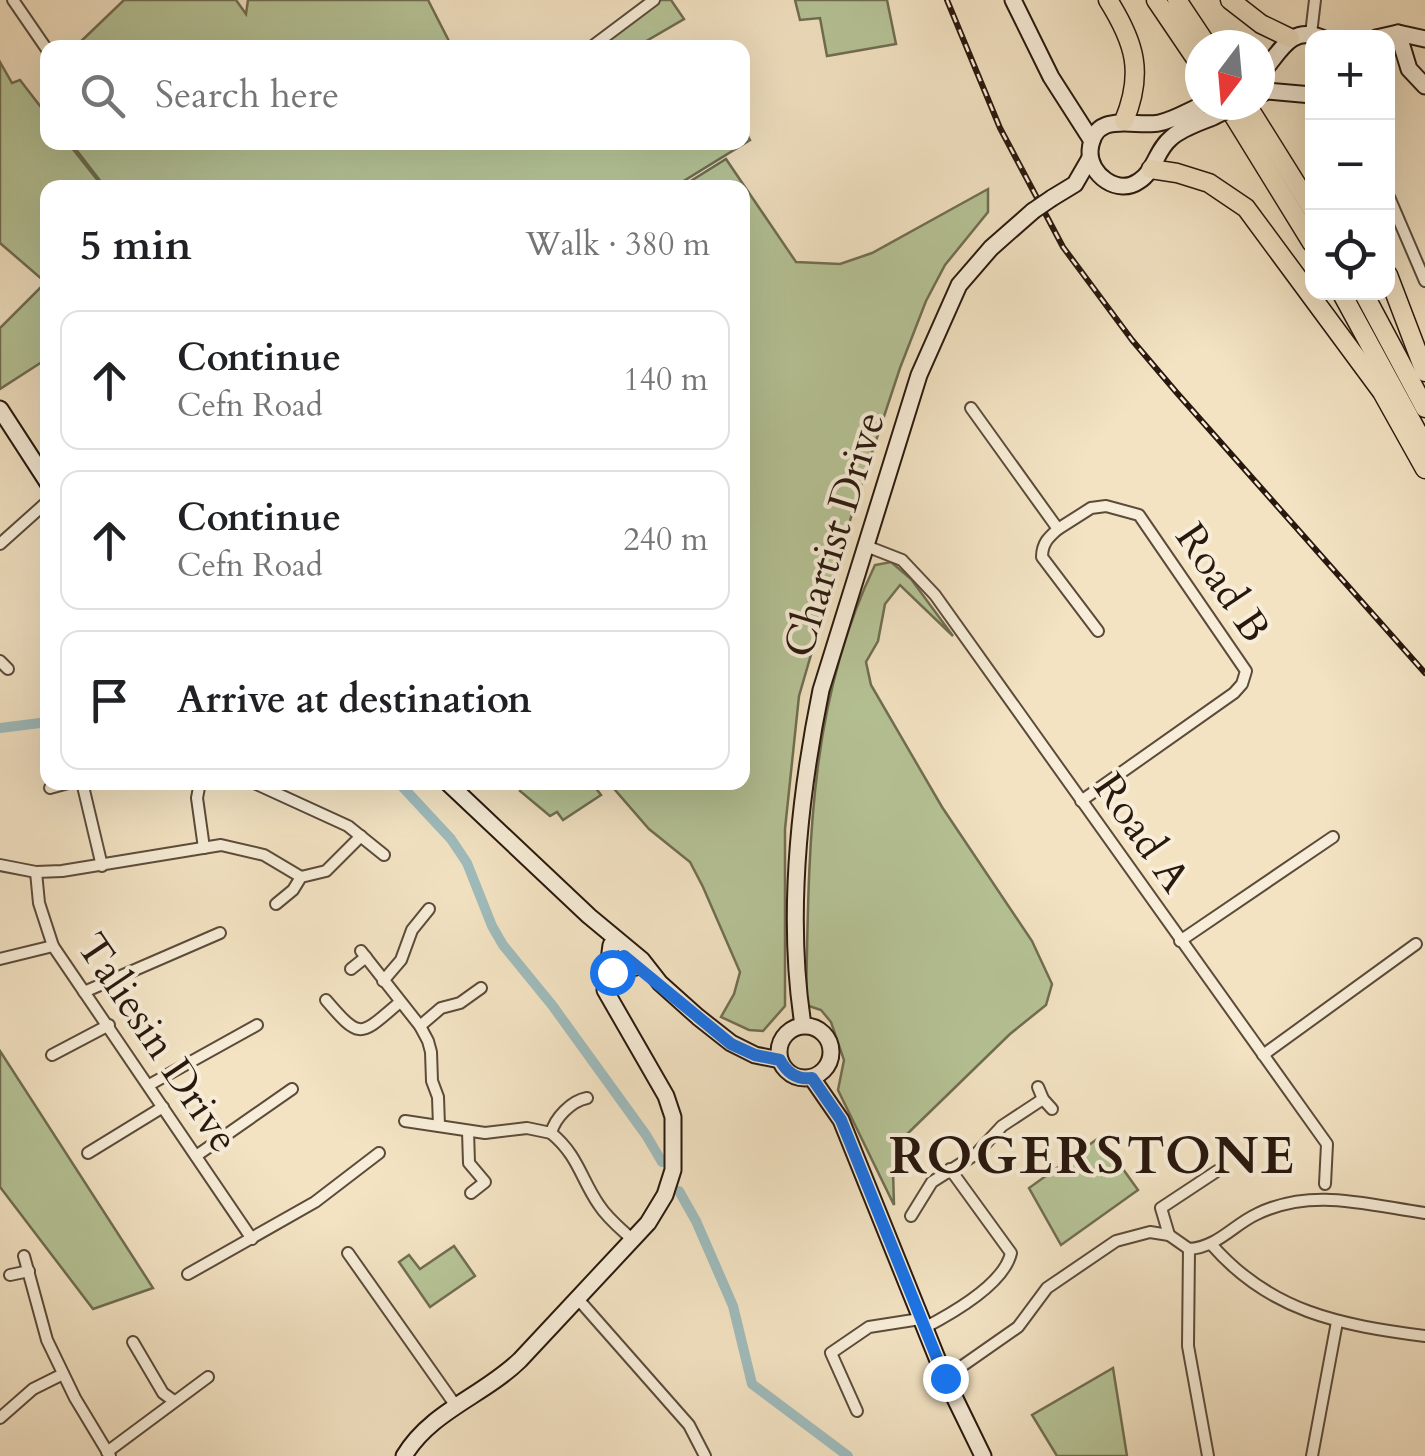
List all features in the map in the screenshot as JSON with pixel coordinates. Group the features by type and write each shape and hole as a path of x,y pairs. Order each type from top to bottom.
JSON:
{"main road":[{"path":"1013,0 1091,150 1095,171 1106,182"},
{"path":"1108,0 1129,37 1135,68 1133,99 1124,124"},
{"path":"1156,0 1185,43"},
{"path":"1177,0 1198,30"},
{"path":"1230,0 1261,24 1290,38 1305,37"},
{"path":"1398,32 1409,70 1425,86"},
{"path":"1395,33 1425,39"},
{"path":"1290,38 1276,58 1278,75 1292,92"},
{"path":"1052,77 1086,113 1149,134 1153,162 1209,183 1246,208 1382,392 1425,469"},
{"path":"1275,92 1305,94"},
{"name":"Chartist Drive","path":"1075,184 1091,150 1124,124 1185,116"},
{"name":"Chartist Drive","path":"803,1025 797,911 810,743 820,690 918,375 959,286 991,248 1033,211 1075,184 1131,185 1171,138 1198,120"},
{"path":"1222,120 1305,233"},
{"path":"1256,120 1305,198"},
{"path":"1395,293 1425,372"},
{"path":"1346,300 1425,446"},
{"path":"1367,300 1425,408"},
{"path":"0,408 40,470"},
{"path":"455,790 628,957"},
{"path":"589,916 598,932 731,1044 755,1055 780,1060 791,1074 812,1078 841,1120 945,1378 984,1456"},
{"path":"404,1456 427,1426 502,1378 633,1240 659,1207 669,1186 676,1150 673,1117 656,1076 607,996 607,981 628,957"},
{"path":"607,981 622,970 628,957"},
{"path":"780,1060 783,1037 803,1025 825,1034 832,1054 828,1067 812,1078"}],"street":[{"path":"13,0 40,40"},
{"path":"601,40 654,0"},
{"path":"1315,0 1316,30"},
{"path":"1395,210 1425,282"},
{"path":"971,408 1058,529 1048,538 1042,556 1098,631"},
{"path":"0,544 40,508"},
{"name":"Road B","path":"1058,529 1091,508 1125,509 1138,515 1246,671 1246,678 1234,693 1081,801"},
{"name":"Road A","path":"866,546 902,560 916,572 1327,1144 1326,1184"},
{"path":"84,790 102,866"},
{"path":"198,790 204,848"},
{"path":"270,790 335,819 384,854"},
{"path":"0,865 36,872 102,866 221,845 248,849 301,877 314,876 326,871 361,836"},
{"path":"1180,941 1333,837"},
{"name":"Taliesin Drive","path":"36,872 39,903 53,946 252,1239"},
{"path":"276,904 301,877"},
{"path":"383,980 402,960 412,930 429,909"},
{"path":"84,992 220,932"},
{"path":"1263,1055 1416,944"},
{"path":"0,959 53,946"},
{"path":"351,969 363,954 420,1026 432,1052 438,1126"},
{"path":"420,1026 441,1008 460,1003 481,988"},
{"path":"326,1000 348,1027 359,1030 372,1025 400,1002"},
{"path":"149,1085 257,1024"},
{"path":"52,1055 109,1025"},
{"path":"1038,1087 1052,1109"},
{"path":"196,1156 292,1089"},
{"path":"551,1133 554,1122 579,1100 587,1098"},
{"path":"911,1216 932,1182 976,1154 1002,1126 1043,1099"},
{"path":"88,1153 163,1106"},
{"path":"406,1121 485,1133 527,1128 551,1133 580,1164 596,1202 633,1240"},
{"path":"468,1130 469,1164 484,1182 470,1194"},
{"path":"188,1274 315,1202 379,1153"},
{"path":"857,1411 831,1353 869,1328 922,1323 968,1305 1009,1264 1011,1253 950,1169"},
{"path":"1169,1235 1161,1208 1217,1171"},
{"path":"945,1378 1018,1327 1046,1288 1116,1241 1150,1232 1169,1235 1190,1249 1211,1244 1257,1214 1305,1199 1324,1198 1425,1214"},
{"path":"1211,1244 1234,1271 1301,1310 1338,1322 1425,1336"},
{"path":"1190,1249 1188,1346 1208,1456"},
{"path":"348,1253 456,1406"},
{"path":"24,1256 42,1325 63,1374 108,1454 208,1378"},
{"path":"10,1275 29,1271"},
{"path":"578,1299 689,1425 705,1456"},
{"path":"1312,1456 1338,1322"},
{"path":"133,1342 163,1392 174,1401"},
{"path":"0,1418 33,1390 63,1374"}],"green space":[{"path":"124,0 236,0 246,14 248,0 428,0 448,40 82,40"},
{"path":"654,0 671,0 684,19 648,40 601,40"},
{"path":"795,0 887,0 896,44 827,56 820,18 800,20"},
{"path":"0,62 12,83 20,80 40,106 40,150 74,150 97,180 40,180 40,278 0,243"},
{"path":"76,150 734,150 685,180 100,180"},
{"path":"726,159 740,180 692,180"},
{"path":"988,189 988,212 945,265 900,368 854,507 799,696 785,829 785,1006 763,1031 749,1030 721,1017 734,994 740,972 690,862 649,829 615,790 750,790 750,194 796,262 840,264 872,253"},
{"path":"40,288 40,363 0,389 0,328"},
{"path":"891,562 911,579 953,636 900,585 885,604 878,641 866,662 871,685 942,807 1032,941 1052,984 1046,1005 1010,1034 904,1137 893,1171 894,1205 838,1090 844,1060 831,1022 821,1010 806,1005 811,836 824,726 853,618 875,565"},
{"path":"597,790 601,795 563,820 557,812 550,816 520,791"},
{"path":"0,1051 153,1288 93,1309 0,1187"},
{"path":"1100,1137 1138,1190 1061,1245 1029,1188"},
{"path":"454,1246 475,1276 430,1307 399,1262 409,1255 420,1269"},
{"path":"1113,1368 1127,1456 1057,1456 1032,1415"}],"waterway":[{"path":"0,728 40,723"},
{"path":"405,790 451,839 467,863 503,945 552,1005 662,1162"},
{"path":"679,1191 733,1306 752,1384 848,1456"}],"railway":[{"path":"947,0 1000,128 1063,247 1177,393 1425,673"}],"district":[{"name":"ROGERSTONE","path":"1093,1155"}],"route":[{"path":"612,972 624,956 731,1044 755,1055 780,1060 798,1078 812,1078 841,1120 945,1378"}]}
